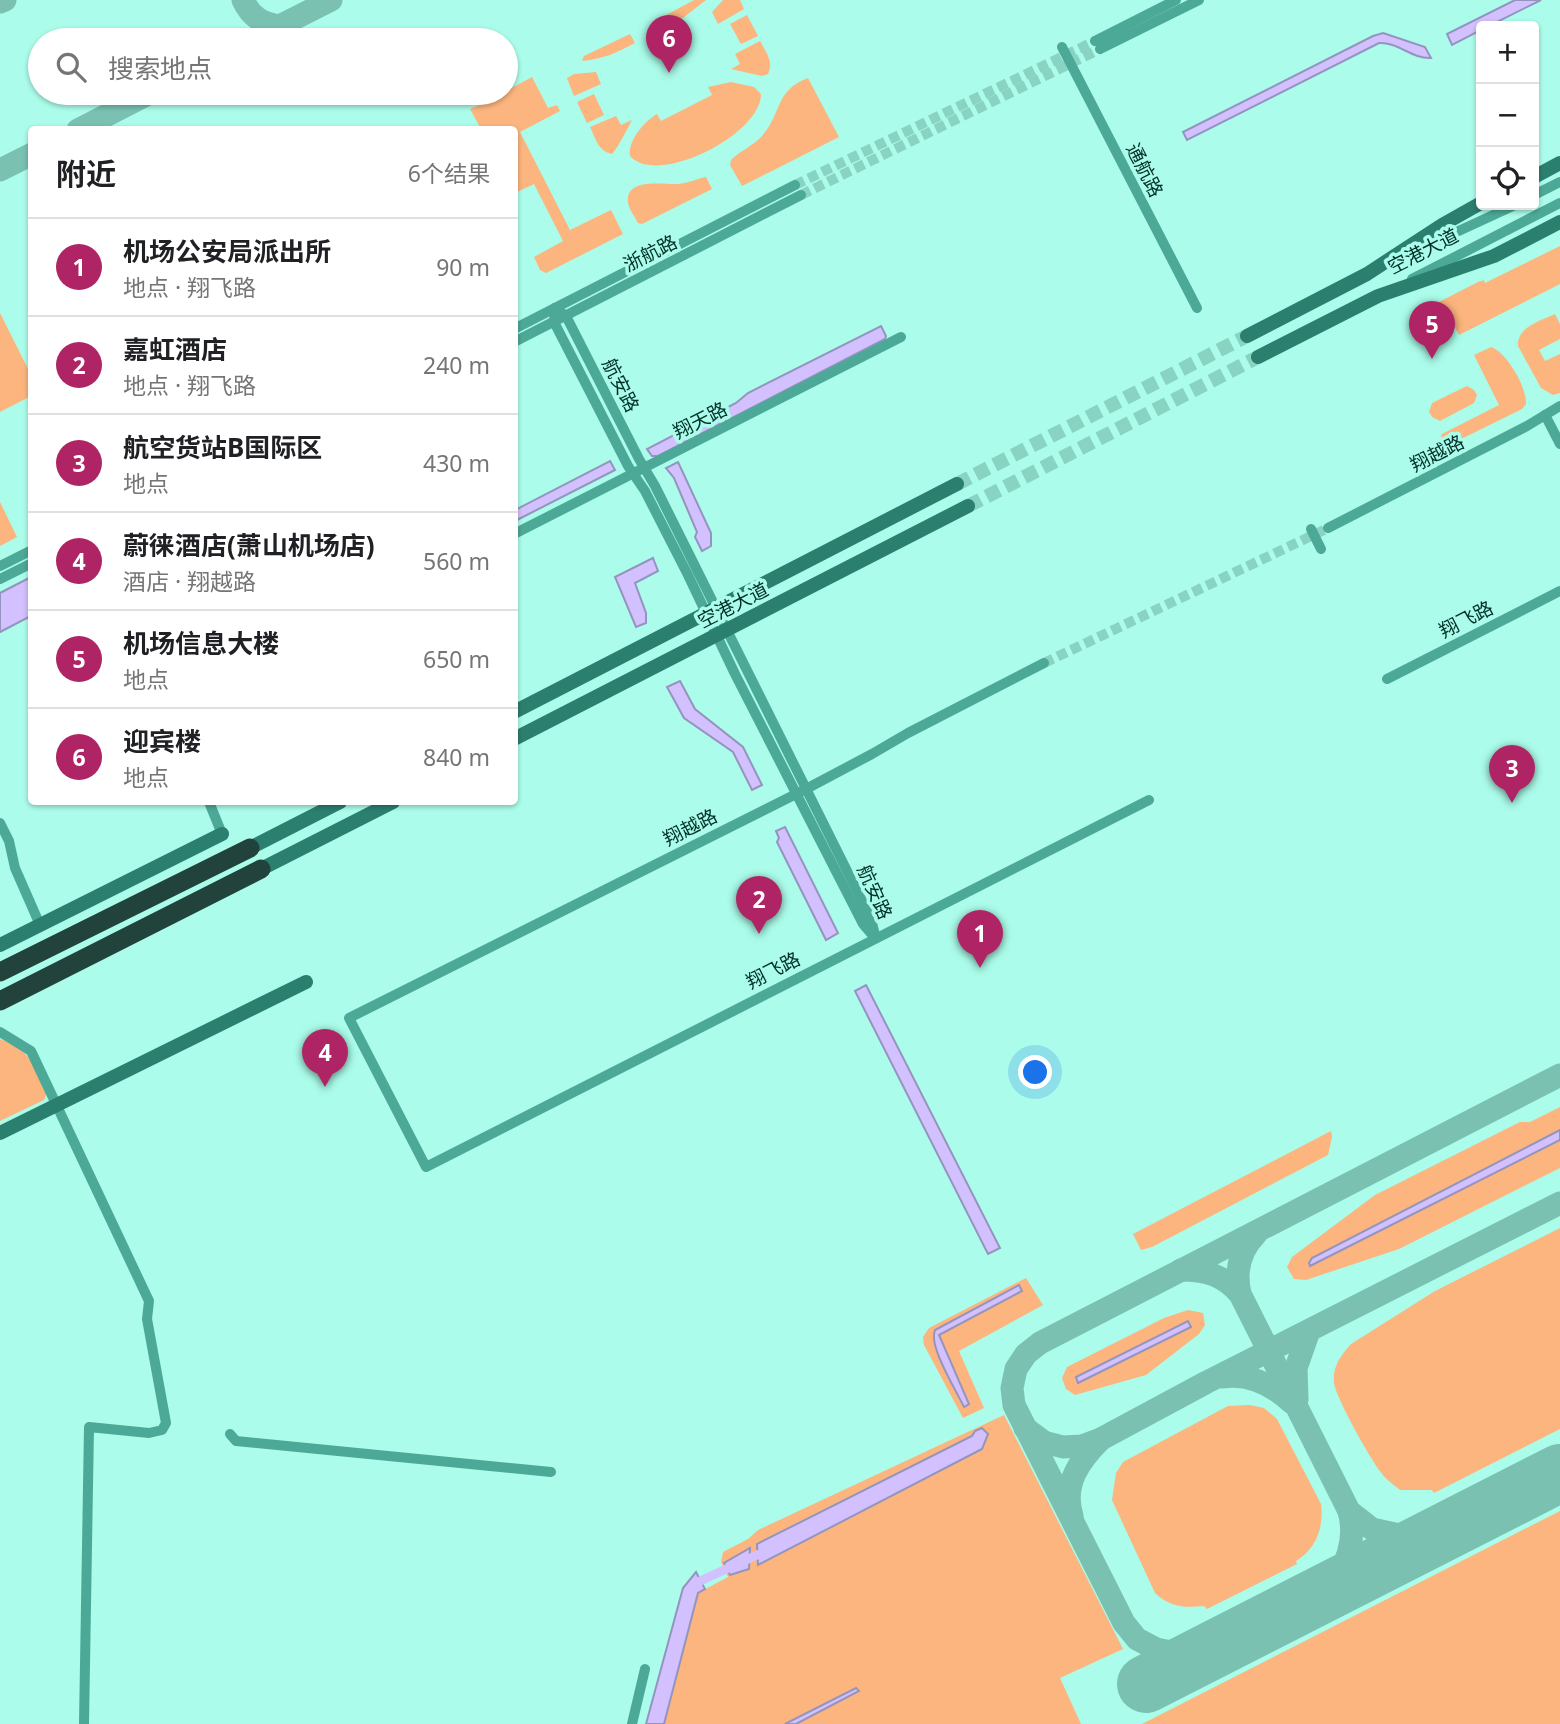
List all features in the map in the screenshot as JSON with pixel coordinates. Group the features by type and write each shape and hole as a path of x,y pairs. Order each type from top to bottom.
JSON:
{"highway":[{"path":"0,972 250,848"},
{"path":"0,1001 261,869"}],"main road":[{"path":"1539,174 1560,163"},
{"name":"空港大道","path":"1247,335 1367,274 1475,206"},
{"name":"空港大道","path":"1258,358 1378,296 1494,256 1560,222"},
{"name":"空港大道","path":"518,710 957,485"},
{"name":"空港大道","path":"518,737 968,506"},
{"path":"250,848 334,805"},
{"path":"261,869 387,805"},
{"path":"0,945 222,834"},
{"path":"0,1133 306,982"}],"street":[{"path":"1176,0 1098,45 1199,0"},
{"name":"通航路","path":"1062,47 1197,308"},
{"path":"1539,192 1560,182"},
{"name":"浙航路","path":"518,327 795,185"},
{"name":"浙航路","path":"518,340 801,195"},
{"name":"空港大道","path":"1378,296 1560,203"},
{"name":"空港大道","path":"1367,274 1504,210"},
{"path":"554,322 555,308"},
{"name":"航安路","path":"555,308 566,316 645,468 711,611"},
{"name":"航安路","path":"554,322 633,474 645,491 722,632 801,791 871,919 875,938"},
{"name":"翔天路","path":"518,532 901,337"},
{"name":"翔越路","path":"1328,528 1560,405"},
{"path":"1545,415 1560,444"},
{"path":"1311,529 1321,549"},
{"path":"0,566 28,552"},
{"path":"0,579 28,565"},
{"name":"翔飞路","path":"1387,679 1560,590"},
{"name":"翔越路","path":"420,1156 349,1018 801,791 1044,663"},
{"name":"翔飞路","path":"420,1156 426,1167 1149,800"},
{"path":"210,805 222,834"},
{"path":"0,824 9,841 15,868 40,925"},
{"path":"0,1032 31,1051 149,1301 147,1319 166,1423 163,1430 149,1433 89,1427 83,1724"},
{"path":"230,1434 236,1441 551,1472"},
{"path":"632,1724 645,1669"}],"shaded area":[{"path":"694,0 706,0 675,24 664,28 659,19"},
{"path":"723,0 740,0 744,9 718,24 712,12"},
{"path":"1515,0 1541,0 1499,21 1476,21 1476,33 1452,45 1447,34"},
{"path":"747,15 758,36 741,44 730,24"},
{"path":"1383,33 1425,47 1431,58 1379,43 1187,140 1183,132"},
{"path":"630,34 635,43 610,55 582,61 584,56"},
{"path":"760,41 770,61 768,74 762,76 731,69 740,64 735,54"},
{"path":"596,72 601,84 574,96 567,78 574,74"},
{"path":"532,77 548,108 557,105 560,111 520,132 570,230 611,210 623,234 546,273 540,270 534,257 563,241 534,184 518,192 518,126 479,126 470,109 479,105 518,105 518,85"},
{"path":"808,78 839,137 742,186 730,165 731,160 762,136 789,89"},
{"path":"731,82 754,87 761,94 756,110 727,140 683,161 662,165 643,164 630,156 634,138 652,117 657,114 661,121 712,95 708,87"},
{"path":"594,94 604,115 587,123 577,102"},
{"path":"616,116 621,125 632,120 612,154 600,147 590,127"},
{"path":"706,177 712,189 642,224 638,223 628,203 632,189 639,186 678,184"},
{"path":"1560,246 1560,284 1459,335 1448,314 1435,304 1478,282 1484,280 1485,283"},
{"path":"0,313 28,369 28,398 0,412"},
{"path":"1555,314 1560,324 1560,339 1539,350 1545,361 1560,354 1560,393 1553,395 1541,388 1518,346 1525,329"},
{"path":"881,326 885,339 658,456 652,456 647,449 736,403 748,393"},
{"path":"1491,347 1503,356 1515,371 1526,404 1522,409 1447,446 1442,434 1499,405 1474,355"},
{"path":"1467,386 1477,395 1474,403 1440,421 1432,417 1429,412 1432,403"},
{"path":"610,461 615,470 518,519 518,508"},
{"path":"678,462 711,533 711,546 702,551 695,537 697,532 674,478 666,468"},
{"path":"0,502 17,537 0,546"},
{"path":"653,558 658,571 635,583 646,613 646,623 636,627 615,577"},
{"path":"28,579 28,618 0,632 0,593"},
{"path":"680,681 695,709 743,747 762,785 752,790 733,752 684,718 667,687"},
{"path":"785,827 838,933 826,940 777,842 779,838 776,831"},
{"path":"866,985 1000,1248 988,1254 855,991"},
{"path":"0,1039 25,1053 47,1092 44,1100 0,1121"},
{"path":"1560,1107 1560,1168 1399,1249 1306,1280 1294,1279 1287,1267 1292,1257 1375,1195 1520,1122 1530,1122"},
{"path":"1560,1130 1560,1140 1310,1266 1312,1258"},
{"path":"1331,1131 1328,1155 1152,1247 1141,1250 1133,1234"},
{"path":"1560,1228 1560,1429 1434,1493 1432,1490 1400,1490 1375,1464 1336,1391 1334,1377 1341,1357 1351,1344 1435,1291"},
{"path":"1026,1278 1043,1305 959,1351 984,1408 963,1418 924,1345 923,1337 929,1328"},
{"path":"1019,1285 1022,1291 939,1335 969,1404 964,1407 939,1357 935,1346 935,1330"},
{"path":"1188,1310 1203,1313 1205,1325 1199,1334 1146,1375 1075,1395 1066,1389 1062,1378 1067,1367 1164,1318"},
{"path":"1188,1321 1191,1327 1078,1383 1076,1377"},
{"path":"1250,1405 1264,1408 1277,1419 1321,1504 1317,1537 1309,1550 1296,1561 1297,1564 1207,1609 1204,1606 1172,1604 1155,1593 1112,1500 1116,1473 1123,1462 1228,1406"},
{"path":"1004,1415 1123,1649 1060,1678 1081,1724 664,1724 698,1593 728,1577 721,1562 723,1552 748,1539 758,1530"},
{"path":"982,1428 988,1434 982,1449 758,1565 757,1544 972,1436"},
{"path":"1560,1511 1560,1724 1142,1724"},
{"path":"750,1548 749,1569 730,1575 724,1563"},
{"path":"696,1572 705,1589 698,1593 664,1724 646,1724 683,1588"},
{"path":"856,1688 859,1691 796,1724 785,1724"}],"waterway":[{"path":"695,1588 700,1581 766,1551"}],"taxiway":[{"path":"0,2 5,0"},
{"path":"243,0 258,19 281,26"},
{"path":"276,28 331,0"},
{"path":"86,126 127,105"},
{"path":"0,170 28,156"},
{"path":"1217,1648 1181,1654 1156,1649 1137,1639 1124,1623 1014,1405 1012,1388 1016,1369 1026,1354 1040,1343 1560,1075"},
{"path":"1025,1428 1044,1442 1063,1447 1082,1446 1101,1439 1207,1382 1560,1203"},
{"path":"1256,1234 1242,1254 1238,1277 1240,1294 1349,1511 1372,1529 1427,1541"},
{"path":"1181,1270 1214,1275 1240,1294"},
{"path":"1297,1399 1296,1368 1309,1331"},
{"path":"1222,1377 1242,1377 1260,1382 1292,1403"},
{"path":"1072,1516 1069,1493 1071,1483 1086,1455 1101,1439"},
{"path":"1329,1591 1351,1543 1349,1511"}],"runway":[{"path":"1146,1684 1560,1473"}],"tunnel":[{"path":"795,185 1095,41"},
{"path":"801,195 1100,49"},
{"path":"957,484 1247,336"},
{"path":"968,506 1258,357"},
{"path":"1044,663 1328,528"}],"place":[{"name":"迎宾楼","path":"669,73"},
{"name":"机场信息大楼","path":"1432,359"},
{"name":"航空货站B国际区","path":"1512,803"},
{"name":"嘉虹酒店","path":"759,934"},
{"name":"机场公安局派出所","path":"980,968"},
{"name":"蔚徕酒店(萧山机场店)","path":"325,1087"}]}
